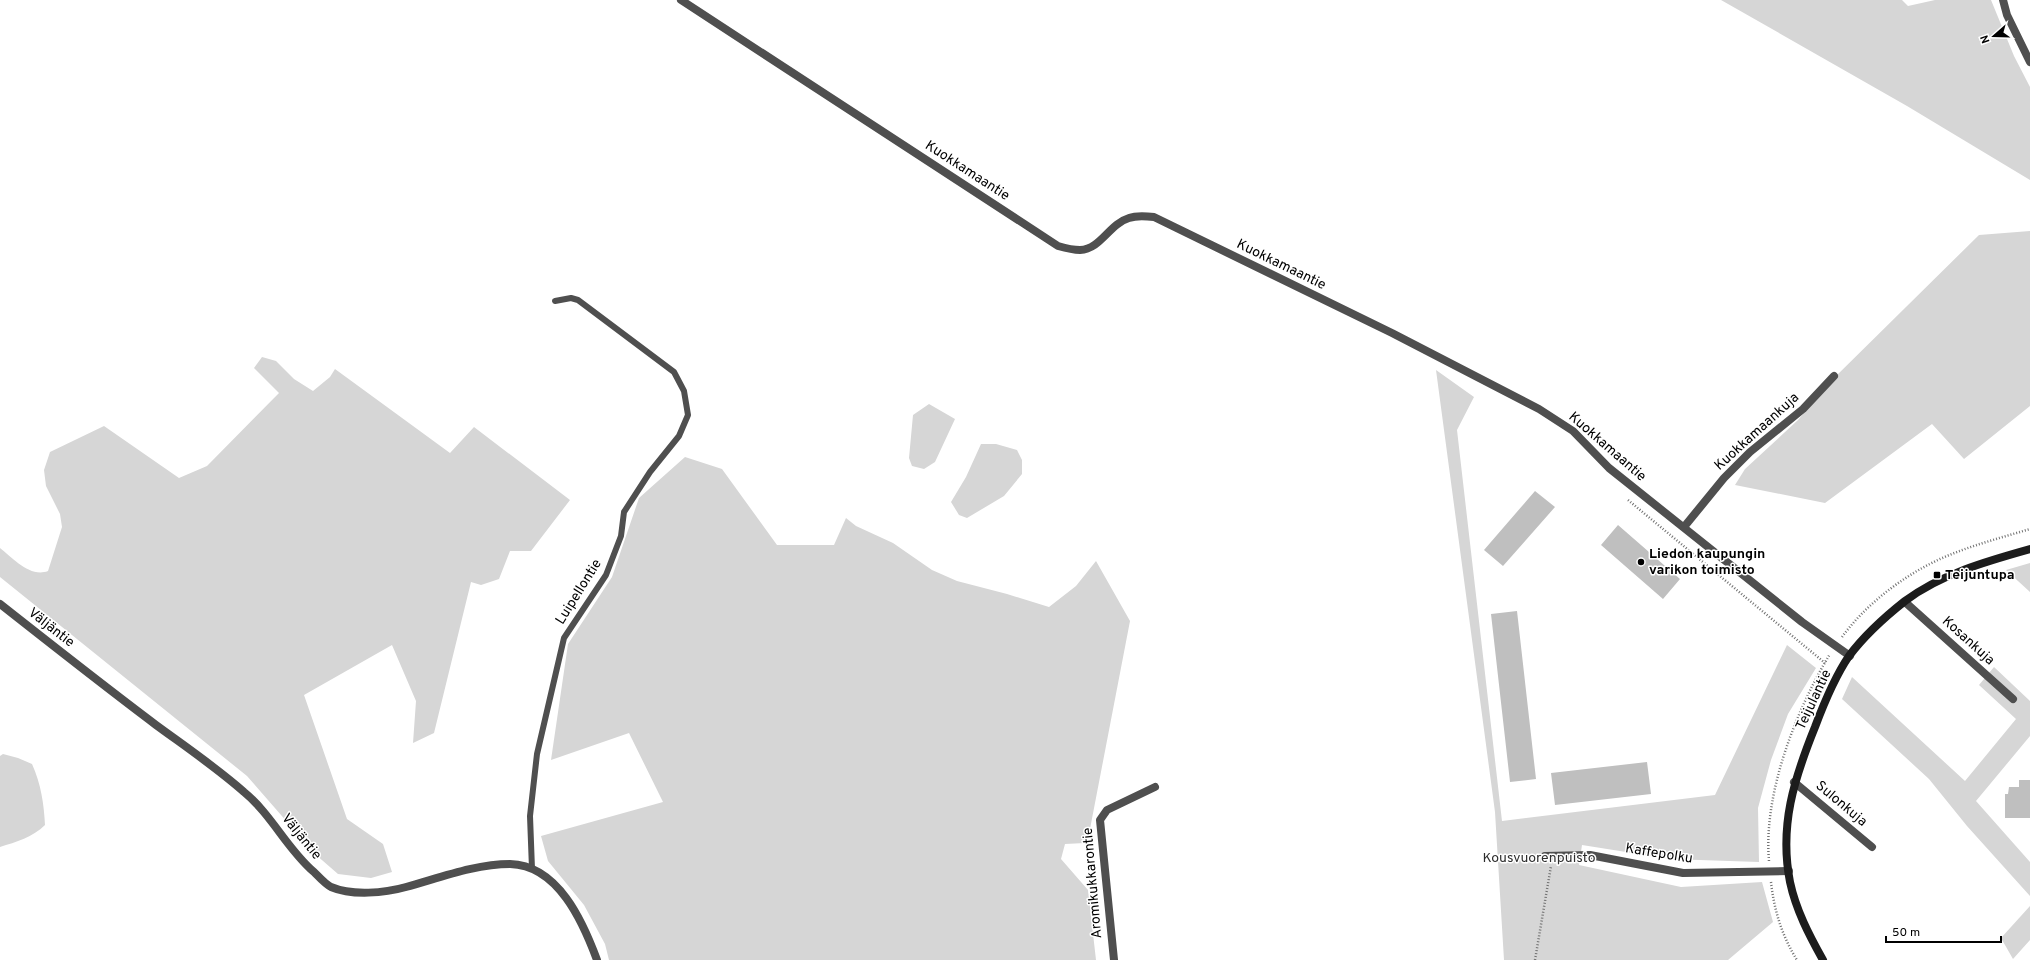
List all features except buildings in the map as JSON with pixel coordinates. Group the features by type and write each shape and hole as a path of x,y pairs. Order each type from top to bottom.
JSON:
{"street":[{"name":"Kuokkamaantie","path":"681,0 1049,242 1058,246 1081,250 1098,242 1114,226 1128,218 1141,216 1154,217 1392,333 1539,409 1573,431 1609,468 1802,622 1850,656"},
{"path":"2003,0 2030,62"},
{"name":"Kuokkamaankuja","path":"1684,527 1724,478 1750,452 1803,409 1834,376"},
{"name":"Teijulantie","path":"1823,960 1806,928 1796,904 1789,871 1786,835 1788,808 1794,782 1830,688 1850,656 1874,630 1905,602 1929,586 1951,575 1988,561 2030,549"},
{"name":"Kosankuja","path":"1905,602 2013,699"},
{"name":"Väljäntie","path":"0,604 91,676 245,792 271,820 298,859 332,887 365,892 390,891 479,868 511,864 532,869 559,888 575,911 590,941 597,960"},
{"name":"Sulonkuja","path":"1794,782 1872,847"},
{"name":"Aromikukkarontie","path":"1114,960 1100,820 1107,810 1155,786"},
{"name":"Kaffepolku","path":"1545,856 1590,855 1683,873 1789,871"}],"lane":[{"name":"Luipellontie","path":"532,869 530,816 537,754 564,638 606,575 621,536 624,512 650,472 679,436 688,415 684,391 674,372 578,300 570,298 555,301"}],"path":[{"path":"1623,496 1825,663"},
{"path":"1535,960 1551,865 1554,860 1561,855"},
{"path":"1770,872 1775,909 1783,931 1797,960"}],"green space":[{"path":"1721,0 1902,0 1908,6 1935,0 1991,0 2014,56 2030,87 2030,180 1907,106"},
{"path":"2030,231 2030,406 1964,459 1932,424 1825,503 1735,485 1745,469 1798,420 1833,379 1979,235"},
{"path":"262,357 276,361 294,379 313,391 330,377 335,369 450,453 474,427 570,500 531,551 510,551 499,579 481,585 471,582 434,733 413,743 416,701 392,645 304,695 347,819 383,844 392,872 371,878 338,874 315,854 247,776 0,577 0,548 16,562 28,569 35,572 48,571 62,527 60,514 46,486 44,470 50,452 104,426 179,478 207,466 279,393 254,368"},
{"name":"Kousvuorenpuisto","path":"1436,370 1474,397 1457,430 1502,821 1715,795 1787,645 1816,668 1788,714 1771,760 1758,808 1759,862 1670,859 1582,845 1579,865 1681,887 1762,882 1773,922 1728,960 1504,960 1495,812"},
{"path":"929,404 955,419 935,462 924,469 912,466 909,458 913,415"},
{"path":"981,444 996,444 1017,450 1022,460 1022,474 1004,496 967,518 959,515 951,502 966,477"},
{"path":"685,457 722,469 777,545 834,545 846,518 856,526 893,543 932,570 957,581 1049,607 1076,586 1096,561 1130,621 1090,829 1085,843 1065,844 1061,859 1088,890 1096,960 609,960 605,944 584,905 548,861 541,836 663,802 629,733 551,760 568,644 612,577 639,498"},
{"path":"2030,563 2030,592 2006,570"},
{"path":"1994,667 2030,701 2030,736 1976,801 2030,862 2030,896 1967,826 1929,779 1842,699 1852,677 1965,781 2016,719 1979,685"},
{"path":"3,754 32,764 42,794 45,825 30,836 0,847 0,756"},
{"path":"2030,906 2030,940 2013,959 2001,938"}],"place":[{"name":"Liedon kaupungin varikon toimisto","path":"1641,562"},
{"name":"Teijuntupa","path":"1937,575"}]}
